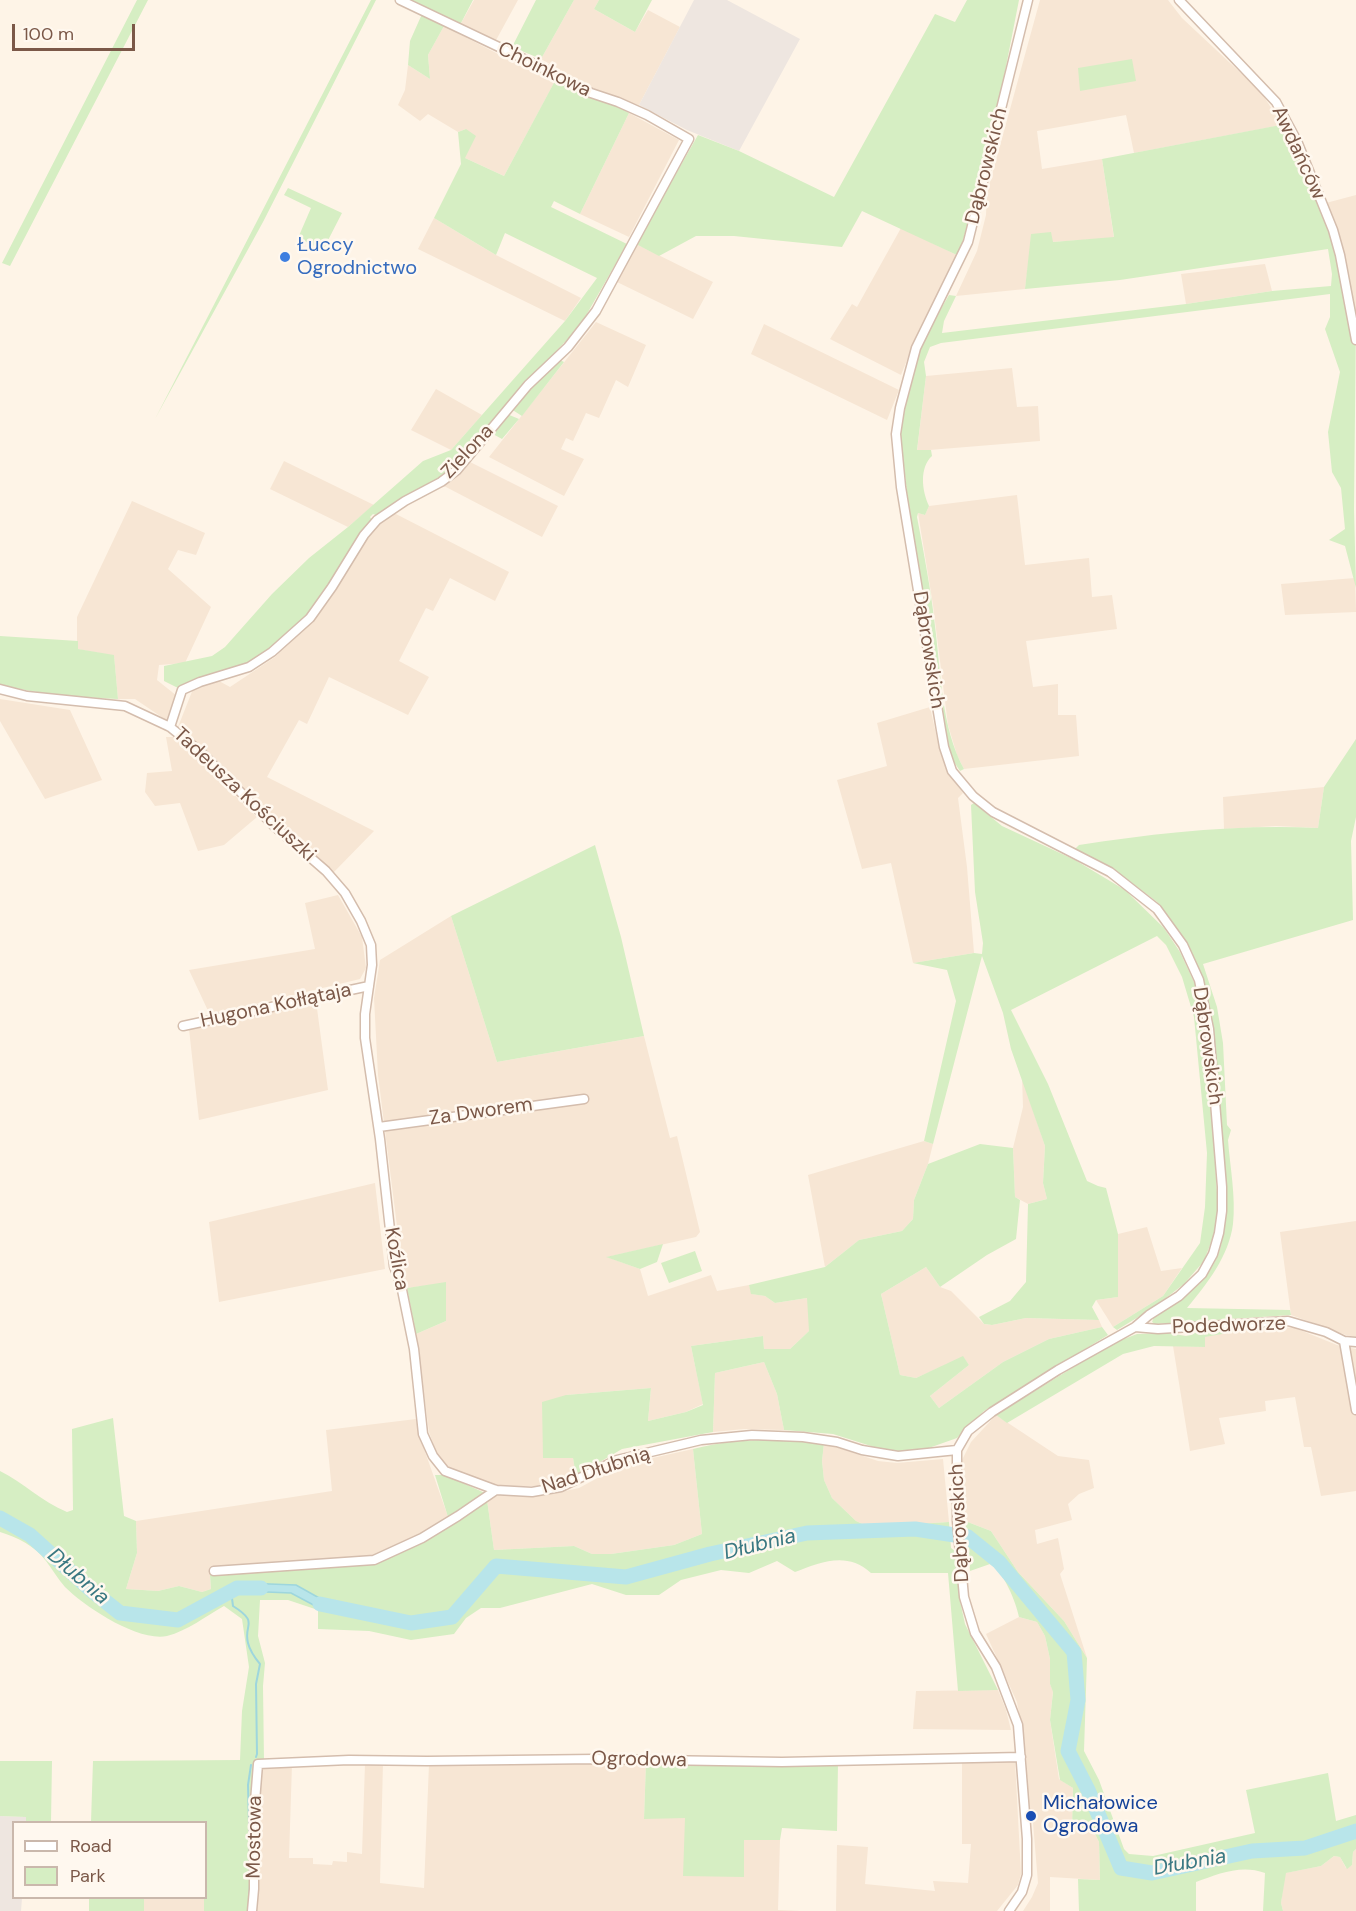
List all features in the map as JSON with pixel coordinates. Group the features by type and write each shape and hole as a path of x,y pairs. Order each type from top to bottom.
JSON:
{"street":[{"name":"Choinkowa","path":"400,0 591,93 647,115 689,139"},
{"name":"Dąbrowskich","path":"1009,1911 1022,1892 1027,1875 1027,1839 1018,1725 996,1668 969,1619 964,1597 957,1521 957,1450 968,1431 992,1412 1058,1370 1135,1327 1179,1296 1202,1274 1213,1254 1222,1211 1209,1029 1198,980 1183,945 1157,909 1110,872 993,812 974,796 952,771 944,747 937,710 900,487 896,440 900,408 916,348 968,242 1028,0"},
{"name":"Awdańców","path":"1179,0 1276,102 1297,141 1338,246 1356,340"},
{"name":"Zielona","path":"170,727 182,690 249,668 273,652 310,618 362,537 376,520 441,482 457,470 528,385 568,347 596,311 689,139"},
{"name":"Tadeusza Kościuszki","path":"0,690 27,696 125,706 170,727 201,753 273,825 326,871 345,893 371,945 372,965 369,987"},
{"name":"Hugona Kołłątaja","path":"183,1026 369,987"},
{"name":"Koźlica","path":"369,987 365,1014 365,1038 379,1126 394,1266 401,1285 414,1349 423,1434 433,1456 446,1471 496,1490"},
{"name":"Za Dworem","path":"379,1126 584,1099"},
{"name":"Podedworze","path":"1135,1327 1158,1329 1288,1321 1326,1332 1344,1341 1356,1342"},
{"path":"1344,1341 1356,1410"},
{"name":"Nad Dłubnią","path":"496,1490 532,1492 561,1487 617,1460 701,1440 752,1435 802,1437 837,1442 862,1450 898,1456 957,1450"},
{"path":"214,1571 374,1560 422,1538 496,1490"},
{"name":"Ogrodowa","path":"258,1764 349,1760 596,1759 782,1762 1021,1757"},
{"name":"Mostowa","path":"252,1911 254,1814 258,1764"}],"shaded area":[{"path":"474,0 518,0 495,42 460,25"},
{"path":"574,0 599,0 594,9 635,32 648,10 680,27 639,105 605,95 541,59"},
{"path":"694,0 727,0 800,39 739,151 687,130 639,105"},
{"path":"1040,0 1168,0 1182,18 1261,92 1282,125 1134,153 1126,115 1037,131 1042,169 1102,159 1114,238 1052,242 1032,234 1025,289 956,296 977,251 986,215 987,193"},
{"path":"444,26 554,83 504,176 465,158 466,129 458,132 428,114 420,121 398,105 405,90 408,65 430,79 428,55"},
{"path":"629,113 679,140 629,237 580,214"},
{"path":"1356,195 1356,316 1353,317 1326,203"},
{"path":"434,218 496,255 581,298 565,321 418,249"},
{"path":"901,228 959,256 915,340 901,375 830,339 852,304 857,307"},
{"path":"636,244 713,282 693,319 617,282"},
{"path":"1265,264 1272,291 1186,304 1181,274"},
{"path":"596,322 646,345 628,387 616,380 599,418 586,413 573,441 566,438 561,449 584,459 564,496 489,457"},
{"path":"764,324 899,390 887,420 751,354"},
{"path":"1012,368 1017,407 1038,406 1040,441 917,451 926,376"},
{"path":"436,389 482,415 451,450 411,430"},
{"path":"284,461 374,505 348,527 270,489"},
{"path":"470,462 558,506 542,537 444,486"},
{"path":"1017,495 1025,565 1089,558 1092,597 1112,595 1117,629 1026,641 1033,687 1058,684 1058,715 1076,715 1079,756 964,769 948,725 933,605 918,513 925,515 929,506"},
{"path":"132,501 205,533 196,555 178,550 168,569 211,607 185,663 159,665 157,680 177,696 169,722 135,699 118,699 114,656 77,649 77,617"},
{"path":"394,513 509,572 495,601 450,578 433,611 426,608 399,661 429,677 408,715 329,677 307,724 299,720 267,777 374,831 333,873 178,727 193,689 219,681 230,687 275,657 312,622 361,545 384,519"},
{"path":"1355,578 1356,612 1285,615 1281,584"},
{"path":"0,699 70,710 102,780 45,799 0,721"},
{"path":"930,707 947,770 963,793 958,798 967,867 974,953 913,963 891,863 862,869 837,780 887,766 877,723"},
{"path":"166,737 176,737 257,817 224,845 198,851 180,803 155,806 145,792 147,773 172,771"},
{"path":"1324,787 1318,828 1276,826 1224,829 1223,797"},
{"path":"338,895 362,937 366,968 360,979 210,1015 189,970 315,949 305,903"},
{"path":"451,916 497,1062 644,1036 670,1138 677,1136 700,1232 696,1237 607,1257 640,1269 648,1296 711,1275 717,1291 749,1285 752,1294 765,1296 775,1303 807,1298 809,1300 809,1331 790,1349 764,1349 763,1336 691,1346 703,1404 686,1412 648,1421 651,1388 566,1395 543,1458 573,1458 576,1476 558,1483 502,1487 458,1473 439,1460 429,1432 416,1334 446,1321 446,1283 407,1288 378,1075 374,998 380,960"},
{"path":"316,1001 328,1090 199,1120 189,1029"},
{"path":"1022,1077 1045,1146 1043,1183 1047,1199 1028,1204 1015,1197 1013,1148 1023,1107"},
{"path":"924,1141 933,1144 914,1200 913,1219 902,1231 859,1240 825,1267 808,1175"},
{"path":"375,1183 385,1269 219,1302 209,1222"},
{"path":"1356,1221 1356,1337 1291,1315 1280,1232"},
{"path":"1147,1227 1161,1271 1182,1268 1163,1296 1113,1327 1096,1300 1118,1297 1118,1234"},
{"path":"926,1267 940,1287 951,1291 984,1324 992,1325 1026,1318 1099,1320 1102,1327 1049,1339 1003,1362 939,1408 930,1396 969,1365 963,1357 916,1378 900,1375 881,1294"},
{"path":"1295,1328 1337,1345 1356,1349 1356,1491 1321,1496 1311,1447 1304,1447 1295,1397 1265,1401 1266,1411 1219,1418 1225,1444 1190,1451 1173,1346 1204,1347 1204,1337 1246,1329"},
{"path":"764,1362 777,1394 784,1430 744,1429 713,1432 715,1373"},
{"path":"996,1415 1058,1456 1089,1460 1094,1488 1079,1494 1068,1504 1072,1520 1035,1530 1037,1544 1058,1538 1064,1569 1060,1574 1087,1658 1064,1621 1018,1572 991,1531 965,1521 962,1460 971,1442"},
{"path":"416,1419 424,1449 451,1525 375,1564 210,1575 211,1589 202,1592 179,1586 158,1591 126,1589 137,1553 136,1521 332,1491 326,1430"},
{"path":"824,1443 878,1461 897,1463 943,1459 949,1522 869,1527 856,1521 832,1498 824,1480 822,1461"},
{"path":"693,1449 702,1534 674,1545 611,1554 592,1554 574,1546 494,1550 487,1500 499,1495 542,1496 579,1488 607,1473 615,1472 617,1466"},
{"path":"1019,1617 1037,1622 1045,1636 1050,1659 1050,1684 1053,1691 1050,1720 1059,1779 1073,1788 1072,1828 1094,1832 1099,1842 1100,1880 1050,1877 1050,1911 1023,1911 1038,1883 1032,1811 1029,1811 1026,1755 1017,1702 986,1634"},
{"path":"998,1690 1011,1730 913,1729 916,1691"},
{"path":"962,1761 1015,1761 1021,1874 1018,1885 997,1911 836,1911 837,1845 868,1847 865,1884 935,1891 933,1881 968,1883 971,1844 962,1844"},
{"path":"646,1762 644,1818 685,1818 744,1840 780,1840 778,1910 800,1911 257,1911 256,1820 261,1766 292,1764 289,1858 313,1858 313,1864 332,1865 333,1861 347,1862 347,1852 362,1854 365,1764 383,1763 380,1883 424,1888 429,1764"},
{"path":"0,1816 27,1817 26,1821 12,1821 12,1899 22,1899 21,1911 0,1911"},
{"path":"1356,1849 1356,1911 1283,1911 1281,1903 1285,1873 1321,1866 1334,1856 1340,1857 1346,1868 1352,1865 1353,1852"},
{"path":"144,1899 204,1899 204,1911 144,1911"}],"green space":[{"path":"137,0 148,0 10,266 2,263"},
{"path":"371,0 376,0 263,222 155,419"},
{"path":"406,0 473,0 460,25"},
{"path":"536,0 574,0 541,59 512,47"},
{"path":"599,0 652,0 635,32 594,9"},
{"path":"967,0 1019,0 998,107 959,256 862,211 842,247 734,236 696,236 659,256 636,244 698,135 739,151 834,197 935,14 955,22"},
{"path":"422,14 444,26 428,55 430,79 408,65 410,41"},
{"path":"1132,59 1136,81 1080,91 1078,68"},
{"path":"556,79 585,95 613,104 629,113 580,214 554,201 551,207 627,244 580,326 527,382 453,470 378,516 373,514 370,517 373,521 296,629 257,660 180,689 164,681 164,666 212,656 225,647 272,594 309,558 423,461 451,450 565,321 597,278 505,233 496,255 434,218 461,164 458,132 466,129 476,136 465,158 504,176"},
{"path":"1291,123 1301,138 1342,247 1353,316 1356,316 1354,509 1356,588 1345,546 1329,540 1345,529 1341,488 1332,472 1328,432 1340,372 1325,329 1330,317 1330,294 941,343 930,347 924,362 926,376 917,450 931,450 932,456 923,473 929,506 925,515 918,513 917,517 931,599 946,718 956,753 964,769 960,771 952,759 944,725 909,510 900,430 911,375 924,338 949,295 956,296 944,321 942,333 1186,304 1272,291 1331,286 1332,274 1328,249 1120,280 1025,289 1031,234 1051,232 1053,242 1114,237 1102,159"},
{"path":"288,188 342,213 323,250 298,238 311,208 284,195"},
{"path":"558,359 564,362 522,416 511,409"},
{"path":"507,414 519,419 502,439 491,433"},
{"path":"0,636 78,641 78,649 114,655 118,699 44,693 0,684"},
{"path":"1356,739 1356,817 1351,841 1353,920 1203,964 1217,1007 1223,1043 1227,1125 1231,1130 1228,1140 1234,1214 1231,1236 1222,1258 1187,1308 1290,1310 1291,1315 1155,1324 1152,1322 1154,1317 1191,1290 1207,1274 1218,1255 1223,1237 1226,1208 1205,989 1172,922 1157,902 1119,873 1075,849 1079,845 1198,831 1258,827 1318,828 1324,787"},
{"path":"974,803 1002,826 1075,860 1125,890 1164,928 1180,952 1195,984 1205,1032 1214,1149 1217,1219 1213,1237 1204,1261 1184,1284 1153,1308 1117,1330 1113,1327 1163,1296 1200,1243 1205,1207 1207,1153 1194,1017 1182,977 1166,945 1157,936 1011,1010 1048,1084 1087,1181 1106,1188 1118,1234 1118,1297 1096,1300 1092,1307 1099,1320 1026,1318 992,1325 984,1324 979,1317 1010,1301 1026,1282 1028,1204 1047,1199 1043,1183 1045,1146 1011,1049 1003,1013 982,956 933,1144 924,1141 956,1001 947,970 913,963 974,953 982,954 983,943 975,892 971,805"},
{"path":"595,845 621,937 644,1036 497,1062 451,916"},
{"path":"980,1144 1013,1148 1015,1197 1020,1200 1016,1239 987,1255 940,1287 926,1267 881,1294 900,1375 916,1378 963,1356 969,1365 930,1396 939,1408 1003,1362 1049,1339 1102,1327 1108,1335 984,1411 957,1438 926,1449 890,1452 833,1434 784,1430 777,1394 764,1362 715,1373 713,1432 622,1449 576,1476 573,1458 543,1458 542,1402 566,1395 651,1388 648,1421 686,1412 703,1405 691,1346 763,1336 764,1349 790,1349 809,1331 807,1298 775,1303 765,1296 751,1294 749,1285 825,1267 859,1240 902,1231 913,1219 914,1200 928,1164"},
{"path":"663,1244 657,1262 640,1269 606,1257"},
{"path":"695,1251 702,1271 669,1283 661,1263"},
{"path":"446,1282 446,1321 416,1334 407,1288"},
{"path":"1238,1329 1239,1331 1205,1337 1205,1347 1154,1346 1123,1354 1007,1423 996,1415 1111,1344 1137,1334 1168,1333 1186,1336 1198,1332"},
{"path":"113,1418 124,1516 136,1521 137,1553 126,1589 158,1591 179,1586 202,1592 211,1589 210,1575 375,1564 487,1500 494,1550 574,1546 592,1554 611,1554 674,1545 702,1534 693,1449 743,1441 824,1443 822,1461 824,1480 832,1498 856,1521 869,1527 949,1522 951,1548 955,1551 959,1596 965,1624 998,1690 958,1691 948,1573 871,1573 862,1566 843,1560 824,1562 795,1572 777,1561 749,1573 721,1570 681,1580 659,1595 626,1595 592,1584 500,1608 481,1608 466,1618 454,1634 411,1640 369,1631 318,1629 318,1610 288,1600 260,1600 258,1636 265,1663 264,1761 254,1761 250,1812 253,1885 250,1911 204,1911 204,1899 207,1899 207,1821 91,1821 93,1761 240,1760 242,1711 249,1667 242,1619 224,1606 174,1634 155,1636 142,1634 113,1621 85,1604 65,1587 46,1561 31,1546 0,1532 0,1471 58,1508 67,1512 73,1510 72,1429"},
{"path":"435,1475 445,1475 485,1493 448,1517"},
{"path":"965,1521 991,1531 1018,1572 1064,1621 1087,1658 1084,1751 1099,1780 1124,1849 1129,1854 1153,1856 1255,1833 1246,1790 1328,1773 1336,1821 1356,1815 1356,1849 1353,1852 1352,1865 1347,1869 1340,1857 1334,1856 1321,1866 1286,1873 1281,1903 1283,1911 1263,1911 1265,1873 1247,1869 1230,1871 1196,1882 1196,1911 1079,1911 1078,1879 1100,1880 1099,1842 1094,1832 1072,1828 1073,1788 1060,1780 1050,1720 1053,1692 1050,1684 1050,1659 1045,1636 1037,1622 1019,1617 1009,1588 995,1568 990,1564 970,1571"},
{"path":"0,1761 52,1761 51,1821 26,1821 26,1817 0,1816"},
{"path":"646,1762 838,1763 837,1831 782,1828 780,1840 744,1840 744,1877 683,1876 685,1818 644,1819"},
{"path":"89,1899 144,1899 144,1911 89,1911"}],"water":[{"path":"243,1583 296,1585 321,1599 337,1602 340,1612 321,1609 291,1593 242,1591"}],"waterway":[{"name":"Dłubnia","path":"0,1518 30,1535 120,1613 178,1620 237,1588 261,1588"},
{"name":"Dłubnia","path":"320,1604 411,1623 452,1617 496,1566 626,1577 710,1554 807,1533 915,1529 968,1537 999,1562 1074,1652 1078,1700 1068,1751 1088,1790 1121,1868 1152,1873 1252,1851 1305,1848 1356,1831"},
{"path":"231,1591 233,1606 248,1620 248,1643 260,1664 256,1684 256,1757"},
{"path":"250,1860 248,1785 251,1765"},
{"path":"249,1905 250,1884"}],"place":[{"name":"Łuccy Ogrodnictwo","path":"285,257"},
{"name":"Michałowice Ogrodowa","path":"1031,1816"}]}
